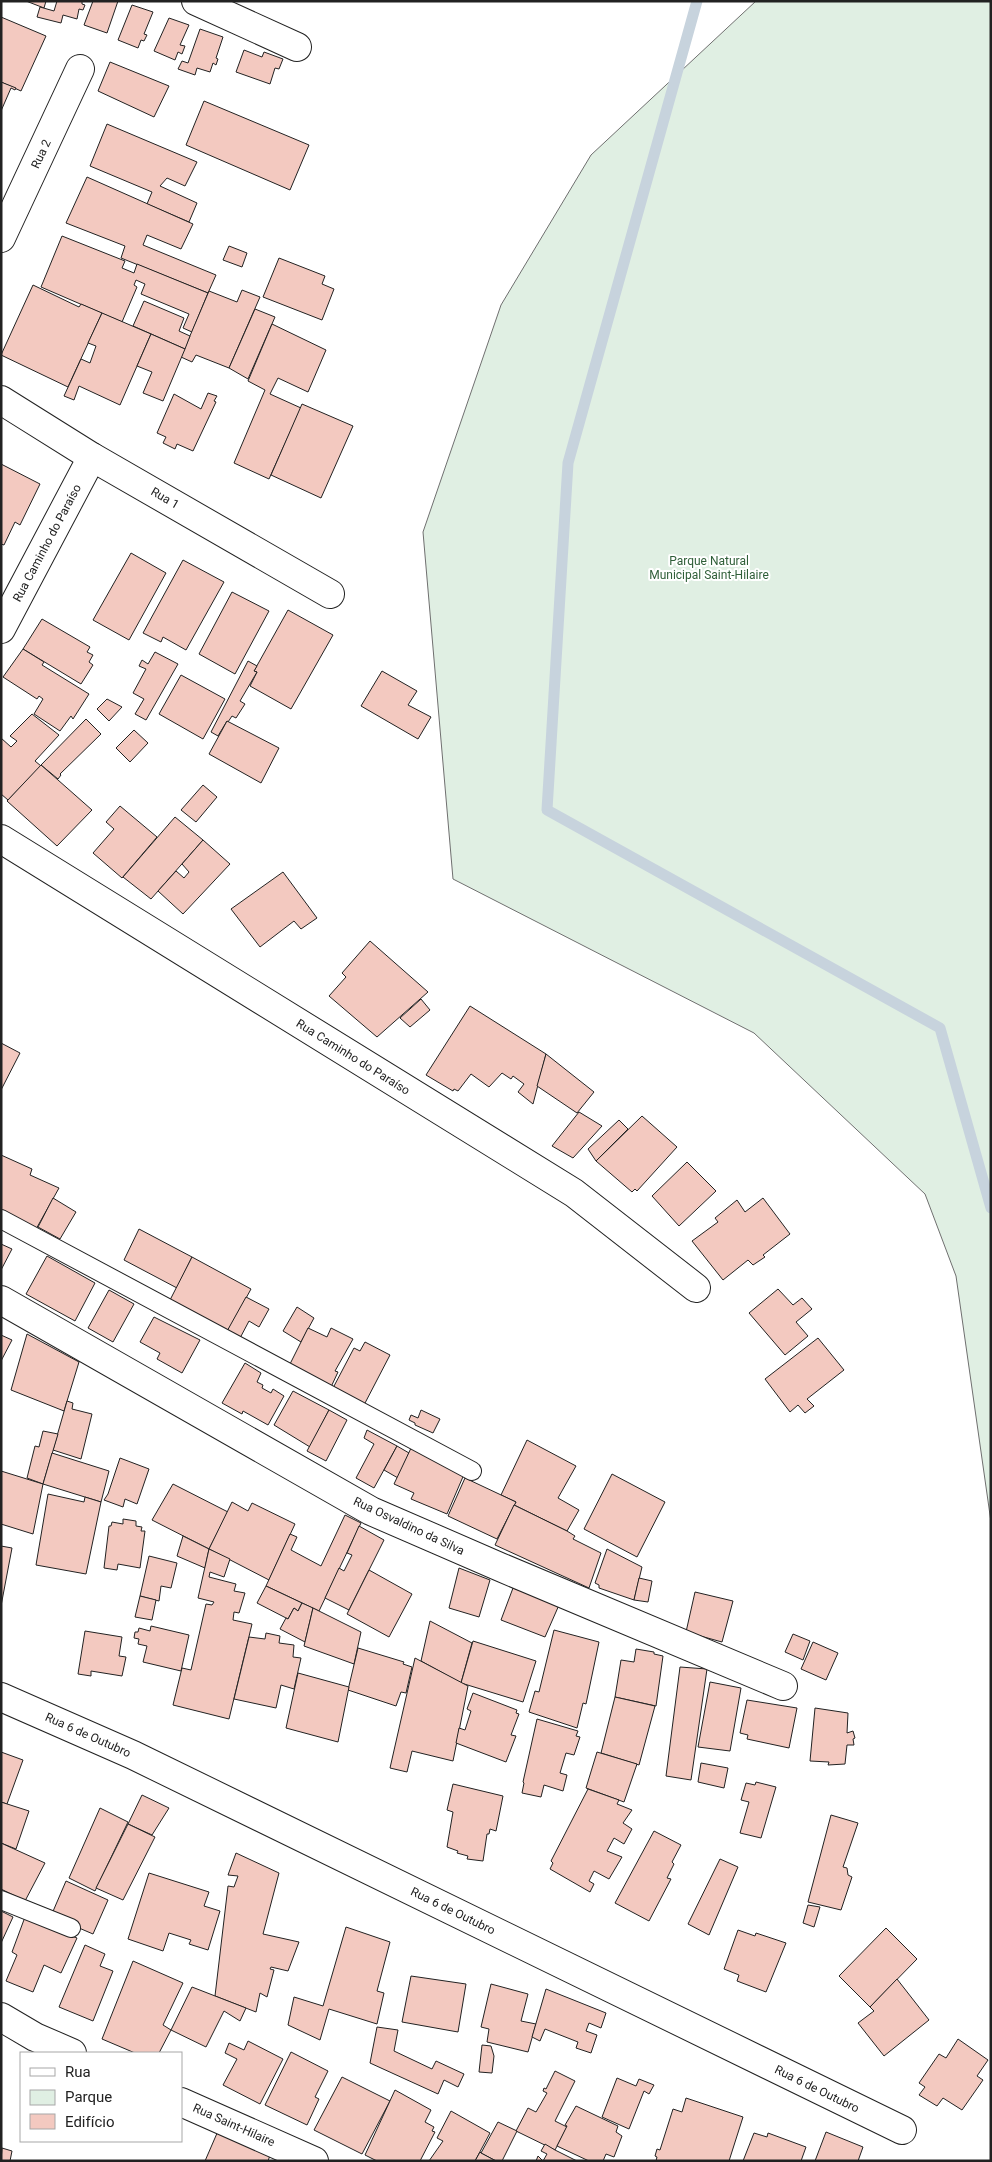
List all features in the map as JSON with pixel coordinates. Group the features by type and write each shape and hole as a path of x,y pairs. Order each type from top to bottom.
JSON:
{"street":[{"path":"196,1 297,47"},
{"name":"Rua 2","path":"1,238 80,69"},
{"name":"Rua 1","path":"1,400 92,457 330,594"},
{"name":"Rua Caminho do Paraíso","path":"1,629 92,457"},
{"name":"Rua Caminho do Paraíso","path":"1,840 574,1193 696,1288"},
{"name":"Rua Osvaldino da Silva","path":"1,1300 371,1511 783,1686"},
{"name":"Rua 6 de Outubro","path":"1,1697 133,1755 902,2130"},
{"path":"1,2017 35,2037 70,2052"},
{"name":"Rua Saint-Hilaire","path":"182,2102 314,2161"}],"lane":[{"path":"1,1219 472,1471"},
{"path":"1,1900 71,1928"}],"green space":[{"name":"Parque Natural Municipal Saint-Hilaire","path":"756,1 991,1 991,1522 956,1276 925,1194 754,1033 453,879 423,532 501,305 591,155"}],"building":[{"path":"26,1 46,1 44,8"},
{"path":"57,1 82,1 82,4 85,5 83,10 79,9 77,19 63,15 61,23 37,17 40,7 54,11"},
{"path":"93,1 118,1 107,33 84,25"},
{"path":"132,5 153,12 144,34 147,35 144,41 141,40 138,48 118,40"},
{"path":"1,17 46,36 21,91 1,82"},
{"path":"169,18 189,25 180,45 185,46 182,54 178,52 175,60 154,51"},
{"path":"200,29 223,37 216,58 218,59 216,65 213,63 210,72 197,68 195,75 178,69 182,61 188,63"},
{"path":"244,50 262,57 264,52 283,59 279,69 275,68 270,84 236,72"},
{"path":"110,62 169,86 154,117 98,91"},
{"path":"1,82 16,88 15,90 11,88 1,111"},
{"path":"204,101 309,145 290,190 186,145"},
{"path":"107,124 197,162 185,186 167,178 160,186 197,203 189,222 147,204 152,192 90,166"},
{"path":"87,177 193,224 181,249 147,235 143,245 216,275 208,293 121,258 125,246 66,223"},
{"path":"62,236 125,261 122,268 134,273 137,264 208,293 192,332 183,328 189,314 141,294 145,284 136,280 134,285 137,287 122,322 41,287"},
{"path":"229,246 247,253 242,267 223,260"},
{"path":"279,258 325,276 322,284 334,289 322,320 263,297"},
{"path":"33,285 79,307 81,304 102,313 68,387 1,355"},
{"path":"242,290 260,297 229,368 196,355 192,362 181,357 209,291 237,302"},
{"path":"144,301 184,318 179,331 190,336 185,349 133,326"},
{"path":"255,309 275,317 248,379 229,368"},
{"path":"102,313 151,334 120,405 79,386 74,400 64,396 81,359 90,363 96,346 88,343"},
{"path":"272,324 326,350 308,392 278,378 270,394 301,408 269,479 234,463 265,390 248,381"},
{"path":"151,334 185,349 163,401 143,393 152,372 137,366"},
{"path":"208,393 217,396 214,401 216,402 193,451 177,444 175,449 163,443 166,437 157,433 174,394 201,409"},
{"path":"302,404 353,426 321,498 271,475"},
{"path":"1,464 40,484 20,525 15,522 4,545 1,544"},
{"path":"131,553 166,573 129,640 93,620"},
{"path":"183,560 224,582 186,650 163,637 161,642 143,633"},
{"path":"232,592 269,611 235,674 199,654"},
{"path":"288,610 333,635 291,709 250,686 257,672 254,671"},
{"path":"42,619 90,647 87,652 93,655 89,662 93,665 81,684 23,649"},
{"path":"23,649 44,662 42,665 89,694 73,719 71,716 60,731 34,714 43,699 39,696 37,699 3,677"},
{"path":"155,652 178,664 146,720 135,714 144,699 133,693 146,669 139,666 142,660 148,664"},
{"path":"248,661 257,666 254,671 257,672 240,701 245,704 236,718 232,716 227,721 218,736 211,732"},
{"path":"382,671 417,691 408,705 431,717 418,739 361,706"},
{"path":"181,675 225,699 203,739 159,714"},
{"path":"107,699 122,707 109,721 97,709"},
{"path":"32,714 59,735 35,761 41,766 8,800 1,794 1,738 11,747 17,741 10,736"},
{"path":"86,719 101,734 60,774 58,779 41,765"},
{"path":"227,721 279,748 261,783 209,754"},
{"path":"134,730 148,743 130,762 116,748"},
{"path":"41,765 92,810 57,846 7,801"},
{"path":"203,785 217,797 196,822 181,810"},
{"path":"120,806 157,837 122,878 93,853 114,829 106,822"},
{"path":"175,817 203,840 151,899 123,877"},
{"path":"203,840 230,864 183,914 158,891 176,871 184,878 189,872 182,864"},
{"path":"283,872 317,918 301,929 294,921 260,947 231,909"},
{"path":"370,941 428,992 377,1037 329,996 346,977 342,973"},
{"path":"421,999 430,1010 410,1027 400,1018"},
{"path":"470,1006 546,1054 533,1104 518,1092 524,1084 513,1076 511,1079 502,1073 489,1087 471,1074 458,1091 454,1089 453,1091 426,1075"},
{"path":"1,1043 20,1053 1,1090"},
{"path":"546,1054 594,1092 577,1113 537,1086"},
{"path":"579,1112 602,1126 573,1158 552,1146"},
{"path":"642,1116 677,1147 637,1191 635,1189 632,1192 596,1161"},
{"path":"619,1120 628,1129 596,1161 588,1149"},
{"path":"1,1155 32,1169 30,1175 59,1188 35,1231 1,1212"},
{"path":"687,1162 716,1191 679,1226 652,1196"},
{"path":"53,1198 76,1212 60,1239 38,1227"},
{"path":"763,1198 790,1234 763,1255 765,1257 753,1265 748,1260 723,1280 692,1241 718,1222 715,1218 737,1200 745,1212"},
{"path":"139,1229 192,1257 177,1288 124,1260"},
{"path":"1,1244 12,1249 1,1270"},
{"path":"47,1256 95,1283 75,1321 26,1294"},
{"path":"192,1257 251,1289 228,1331 169,1302"},
{"path":"778,1289 793,1305 802,1298 812,1309 796,1322 808,1336 785,1355 749,1313"},
{"path":"109,1290 134,1304 113,1342 88,1328"},
{"path":"246,1297 269,1309 259,1327 249,1321 239,1340 226,1333"},
{"path":"297,1307 314,1318 301,1342 283,1331"},
{"path":"154,1317 200,1340 182,1373 157,1359 160,1353 140,1342"},
{"path":"308,1328 327,1337 331,1328 353,1339 335,1371 338,1372 331,1387 289,1366"},
{"path":"27,1334 79,1362 64,1411 11,1390"},
{"path":"1,1335 12,1340 1,1361"},
{"path":"818,1338 844,1370 807,1399 814,1406 805,1413 798,1405 790,1412 765,1379"},
{"path":"365,1342 390,1355 364,1405 333,1388 354,1348 360,1351"},
{"path":"245,1363 261,1373 257,1382 263,1385 262,1388 271,1393 273,1389 284,1396 268,1425 243,1411 242,1414 222,1403"},
{"path":"293,1391 329,1410 310,1447 274,1425"},
{"path":"67,1401 73,1403 72,1409 92,1414 81,1459 53,1450"},
{"path":"329,1410 347,1420 326,1461 307,1451"},
{"path":"421,1410 440,1419 433,1433 415,1425 415,1423 409,1420 411,1415 418,1418"},
{"path":"367,1430 397,1446 374,1488 356,1478 374,1444 364,1438"},
{"path":"43,1431 58,1434 43,1484 27,1478 35,1446 39,1447"},
{"path":"527,1440 576,1466 558,1498 579,1510 567,1531 514,1505 516,1502 501,1495"},
{"path":"397,1446 409,1453 398,1478 384,1470"},
{"path":"412,1446 465,1472 447,1514 411,1499 414,1493 394,1484"},
{"path":"52,1453 109,1471 101,1502 43,1484"},
{"path":"120,1458 149,1469 137,1504 125,1499 123,1507 104,1500 108,1494"},
{"path":"1,1471 43,1484 33,1534 1,1524"},
{"path":"612,1474 665,1502 637,1557 584,1529"},
{"path":"465,1478 516,1502 497,1539 448,1516"},
{"path":"173,1484 228,1512 209,1549 152,1520"},
{"path":"48,1494 84,1502 85,1497 101,1502 86,1574 36,1565"},
{"path":"232,1502 248,1511 252,1503 295,1524 269,1580 209,1549"},
{"path":"514,1505 567,1531 575,1536 573,1539 601,1553 589,1588 495,1545"},
{"path":"345,1515 361,1523 319,1611 266,1586 290,1534 297,1537 291,1550 321,1566"},
{"path":"123,1519 136,1521 136,1526 142,1527 141,1531 145,1531 140,1568 118,1564 117,1570 104,1568 109,1526 111,1526 112,1522 123,1524"},
{"path":"359,1526 384,1540 349,1610 325,1598 339,1568 344,1571 352,1555 347,1553"},
{"path":"183,1536 209,1549 205,1568 177,1556"},
{"path":"1,1546 12,1548 1,1606"},
{"path":"209,1549 230,1559 224,1577 210,1572 209,1577 236,1584 234,1591 245,1593 239,1613 234,1612 233,1620 252,1624 229,1719 173,1705 182,1668 191,1670 206,1604 212,1605 214,1602 198,1598"},
{"path":"607,1549 642,1567 634,1600 599,1588 599,1585 595,1583"},
{"path":"149,1556 177,1563 171,1588 161,1586 159,1601 140,1596"},
{"path":"459,1568 490,1580 479,1617 449,1608"},
{"path":"369,1570 412,1594 389,1637 347,1614"},
{"path":"639,1578 652,1581 648,1602 634,1600"},
{"path":"266,1586 302,1603 298,1611 294,1608 288,1619 257,1603"},
{"path":"513,1588 559,1605 545,1637 501,1620"},
{"path":"695,1592 733,1601 722,1642 686,1632"},
{"path":"140,1596 156,1600 152,1620 135,1617"},
{"path":"302,1603 313,1608 305,1642 280,1629 294,1608 298,1611"},
{"path":"313,1608 361,1632 354,1664 304,1646"},
{"path":"430,1621 472,1643 461,1683 421,1661"},
{"path":"151,1626 189,1635 181,1671 143,1662 147,1646 138,1644 139,1639 134,1638 135,1632 138,1632 139,1628 150,1631"},
{"path":"554,1630 599,1642 586,1704 583,1703 577,1728 529,1712 535,1691 539,1692"},
{"path":"85,1631 122,1637 119,1656 126,1657 122,1676 91,1671 91,1676 78,1674"},
{"path":"266,1633 280,1636 279,1643 294,1645 293,1657 301,1658 294,1689 281,1685 276,1708 234,1699 249,1637 265,1639"},
{"path":"793,1634 810,1641 803,1660 785,1652"},
{"path":"473,1641 536,1661 523,1702 461,1683"},
{"path":"813,1642 838,1653 826,1680 801,1669"},
{"path":"358,1648 404,1662 403,1664 412,1667 406,1693 401,1692 396,1706 348,1690"},
{"path":"636,1649 654,1652 654,1654 663,1656 656,1706 615,1697 621,1660 634,1662"},
{"path":"415,1658 468,1686 453,1761 412,1751 407,1772 390,1768"},
{"path":"680,1667 707,1669 691,1780 666,1776"},
{"path":"298,1673 349,1687 338,1742 286,1728"},
{"path":"710,1682 741,1688 730,1751 698,1747"},
{"path":"473,1693 517,1710 516,1713 519,1714 511,1735 516,1736 506,1762 456,1743 459,1728 465,1730 471,1711 467,1709"},
{"path":"615,1697 655,1706 639,1765 601,1753"},
{"path":"747,1700 797,1708 789,1748 747,1739 748,1735 740,1733"},
{"path":"815,1708 848,1713 847,1733 853,1731 855,1738 853,1739 854,1745 847,1745 845,1764 828,1765 829,1762 810,1761"},
{"path":"537,1719 578,1731 576,1736 580,1737 574,1755 566,1753 560,1773 567,1775 563,1791 544,1785 541,1797 522,1793"},
{"path":"1,1752 23,1760 7,1804 1,1802"},
{"path":"597,1752 637,1764 624,1802 586,1788"},
{"path":"701,1763 728,1768 724,1788 698,1782"},
{"path":"756,1782 776,1787 761,1838 740,1833 749,1802 741,1800 746,1783 755,1785"},
{"path":"453,1784 503,1796 496,1831 490,1829 489,1834 487,1834 483,1861 467,1859 468,1856 457,1853 458,1851 447,1847 453,1812 447,1810"},
{"path":"588,1789 619,1800 617,1804 632,1810 623,1823 632,1829 624,1844 614,1838 607,1851 622,1857 609,1879 594,1871 589,1881 594,1884 590,1892 550,1869 553,1863 551,1861"},
{"path":"142,1795 169,1808 152,1835 128,1824"},
{"path":"1,1802 29,1811 16,1849 1,1843"},
{"path":"100,1808 128,1822 95,1891 69,1878"},
{"path":"831,1815 858,1823 843,1867 847,1868 848,1875 852,1877 841,1910 808,1902"},
{"path":"128,1824 155,1837 123,1900 96,1888"},
{"path":"654,1831 681,1845 672,1862 674,1864 667,1878 671,1879 649,1921 615,1903"},
{"path":"1,1843 45,1863 25,1901 1,1889"},
{"path":"236,1853 279,1873 263,1934 299,1942 288,1971 271,1967 270,1969 274,1970 267,1997 260,1993 256,2012 215,1996 228,1886 234,1887 238,1876 228,1875"},
{"path":"720,1859 738,1867 709,1935 688,1924"},
{"path":"149,1873 209,1892 204,1906 220,1911 208,1950 189,1944 191,1940 169,1933 163,1951 128,1939"},
{"path":"66,1881 108,1900 93,1934 51,1916"},
{"path":"808,1905 820,1907 814,1927 803,1923"},
{"path":"1,1911 13,1917 1,1943"},
{"path":"25,1917 77,1938 61,1973 44,1965 33,1992 6,1981 17,1955 12,1952"},
{"path":"346,1927 390,1942 377,1991 384,1993 377,2024 329,2009 320,2040 288,2025 294,1997 323,2006"},
{"path":"886,1928 917,1959 870,2007 839,1976"},
{"path":"738,1930 755,1936 756,1933 786,1943 766,1992 737,1981 739,1975 724,1969"},
{"path":"85,1945 105,1954 100,1966 113,1971 93,2021 59,2007"},
{"path":"133,1961 183,1983 163,2025 171,2030 160,2052 133,2052 102,2039"},
{"path":"411,1976 466,1984 458,2032 402,2022"},
{"path":"897,1979 929,2020 884,2056 858,2023 874,2011 870,2007"},
{"path":"491,1984 528,1994 521,2021 536,2024 528,2052 487,2042 489,2029 481,2027"},
{"path":"192,1987 246,2008 240,2021 224,2011 206,2047 171,2030"},
{"path":"546,1989 606,2013 601,2028 589,2023 586,2031 597,2035 591,2053 576,2048 578,2042 545,2029 540,2041 532,2037"},
{"path":"377,2027 398,2030 394,2051 432,2069 436,2061 464,2074 458,2087 444,2080 438,2094 370,2063"},
{"path":"958,2039 988,2060 977,2076 983,2080 962,2110 943,2098 937,2106 919,2095 925,2087 919,2083 939,2054 946,2058"},
{"path":"248,2041 283,2059 260,2104 223,2085 237,2059 225,2053 229,2043 244,2050"},
{"path":"482,2045 491,2046 494,2056 492,2073 479,2072"},
{"path":"291,2052 328,2071 315,2097 319,2099 307,2125 265,2105"},
{"path":"555,2071 575,2081 555,2121 567,2127 555,2150 516,2131 528,2108 536,2112 547,2093 543,2091 544,2088 546,2089"},
{"path":"342,2077 390,2101 362,2154 314,2130"},
{"path":"617,2078 636,2086 639,2079 654,2085 649,2094 644,2091 629,2129 602,2117"},
{"path":"395,2090 431,2110 425,2122 434,2127 432,2131 435,2132 420,2161 377,2161 365,2155"},
{"path":"686,2098 743,2117 729,2161 656,2161 657,2149 660,2150 673,2109 682,2112"},
{"path":"576,2106 618,2126 616,2132 622,2136 614,2157 606,2154 603,2161 589,2161 557,2146 567,2126 565,2125"},
{"path":"451,2111 490,2133 475,2161 429,2161 443,2141 437,2138"},
{"path":"498,2122 517,2131 502,2161 496,2161 481,2153"},
{"path":"221,2124 273,2147 268,2161 205,2161"},
{"path":"826,2132 863,2147 858,2161 815,2161"},
{"path":"754,2133 767,2137 768,2133 806,2147 801,2161 743,2161"},
{"path":"545,2144 577,2161 543,2161 547,2154 541,2151"},
{"path":"2,2148 12,2151 10,2161 1,2161"},
{"path":"481,2153 496,2161 475,2161"},
{"path":"538,2156 543,2161 536,2161"}],"waterway":[{"path":"697,1 568,463 547,810 940,1028 991,1208"}]}
